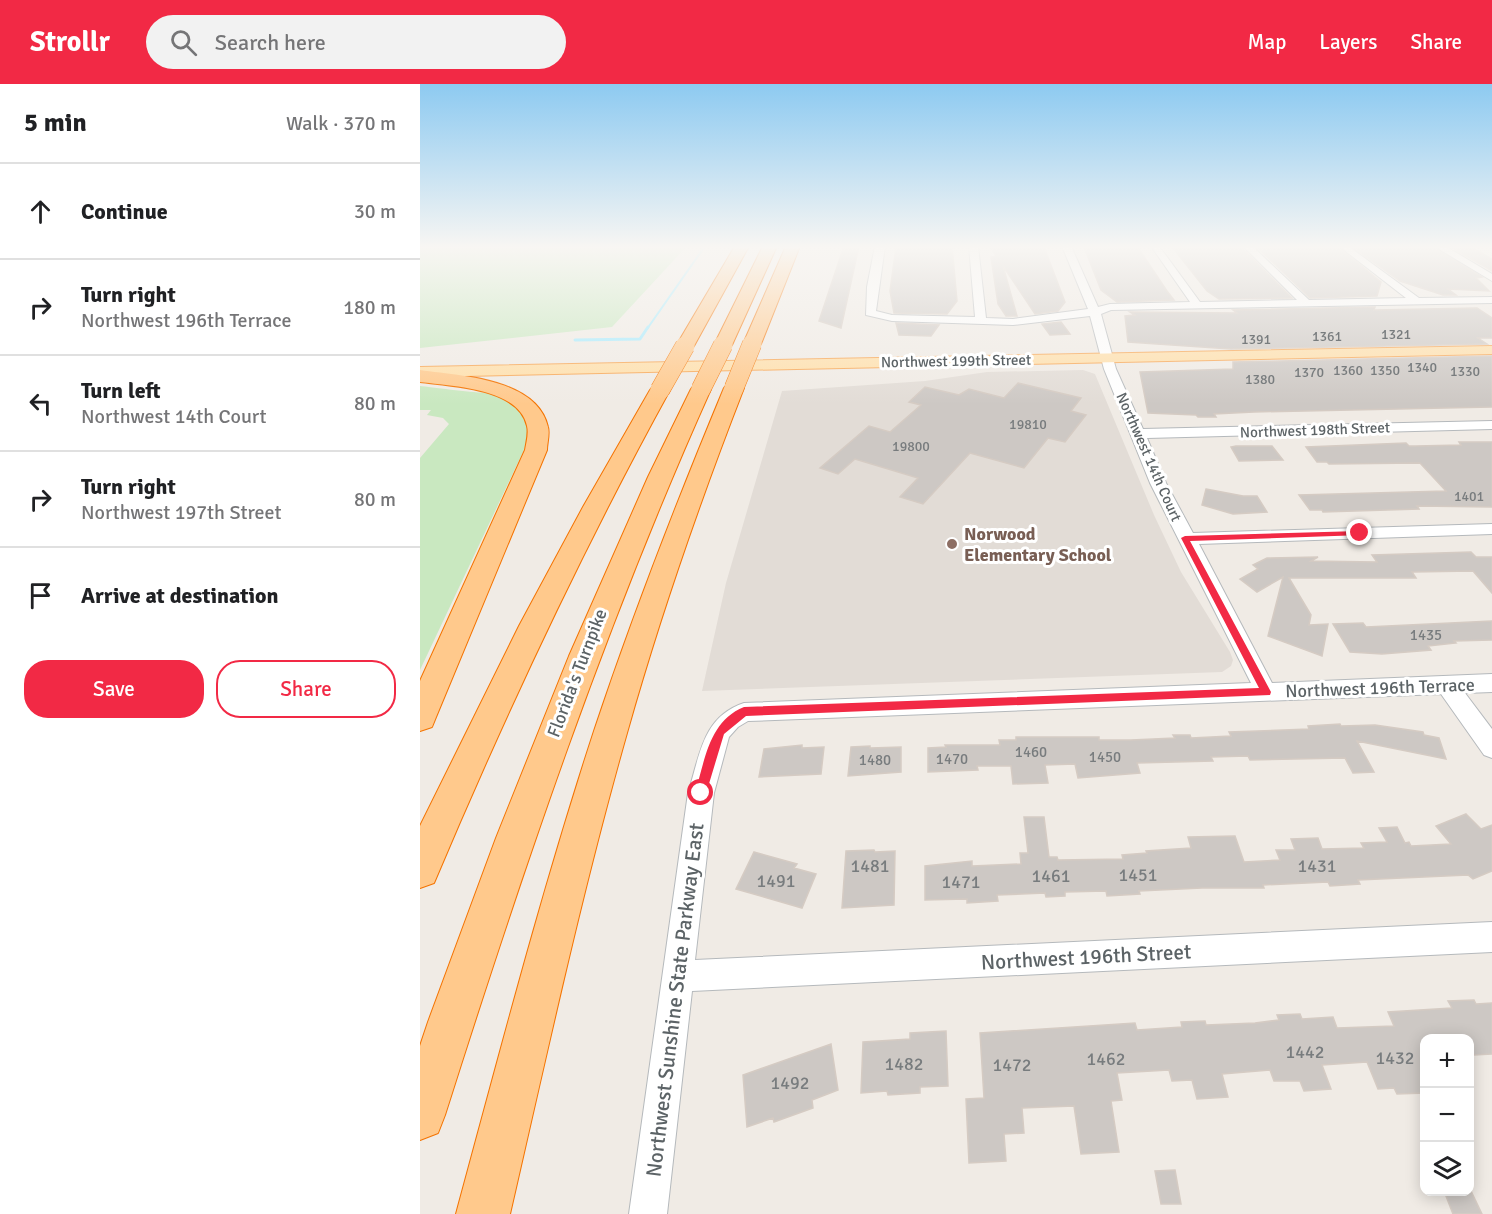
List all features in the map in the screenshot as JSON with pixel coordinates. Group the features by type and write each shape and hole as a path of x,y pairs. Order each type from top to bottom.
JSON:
{"highway":[{"path":"420,869 547,599 712,299"},
{"name":"Florida's Turnpike","path":"420,1115 521,822 591,634 637,526 718,389 723,345 745,299"},
{"path":"483,1214 556,922 631,665 690,496 718,389 752,345 771,299"},
{"path":"420,374 481,385 508,394 533,412 540,429 536,450 420,717"}],"main road":[{"name":"Northwest 199th Street","path":"420,374 1492,350"}],"street":[{"path":"871,299 870,313 892,318 1013,322 1095,312 1110,307 1492,300"},
{"path":"979,299 981,321"},
{"name":"Northwest 14th Court","path":"1089,299 1109,358 1110,369 1138,434 1185,538 1266,692"},
{"path":"1193,299 1197,305"},
{"path":"1302,299 1306,303"},
{"name":"Northwest 198th Street","path":"1138,434 1492,425"},
{"path":"1185,538 1492,529"},
{"name":"Northwest 196th Terrace","path":"730,720 744,712 1492,683"},
{"path":"1447,685 1492,748"},
{"name":"Northwest Sunshine State Parkway East","path":"648,1214 680,976 701,793 719,732 730,720"},
{"name":"Northwest 196th Street","path":"680,976 1492,937"}],"shaded area":[{"name":"Norwood Elementary School","path":"1083,370 1095,374 1154,515 1181,572 1230,652 1233,660 1231,666 1222,672 702,691 726,583 782,391 925,381 987,372"}],"green space":[{"path":"420,299 638,299 612,327 420,348"},
{"path":"420,386 490,392 509,402 523,414 528,430 523,452 420,670 420,458 449,424 443,418 427,415 431,410 420,410"}],"building":[{"path":"826,299 847,299 841,328 819,321"},
{"path":"891,299 957,299 947,314 894,313"},
{"path":"997,299 1012,299 1017,316 1006,316"},
{"path":"1025,299 1064,299 1065,302 1058,311 1035,314"},
{"path":"1113,299 1174,300 1117,302"},
{"path":"1375,307 1374,310 1477,308 1492,318 1492,338 1478,338 1487,344 1231,349 1128,342 1125,316 1135,315 1130,312 1237,313 1233,310"},
{"path":"1061,322 1070,334 1050,335 1042,324"},
{"path":"896,323 939,325 931,336 899,335"},
{"path":"1492,356 1492,407 1254,412 1214,414 1216,417 1148,413 1140,372 1233,369 1233,362"},
{"path":"1018,383 1081,398 1071,411 1086,415 1065,442 1048,438 1024,468 970,453 923,504 900,497 918,478 855,459 838,474 820,468 869,426 890,432 921,405 909,402 925,387 959,395 969,389 1004,398"},
{"path":"1459,442 1492,442 1492,507 1417,506 1419,509 1323,512 1322,510 1310,510 1299,495 1446,491 1420,463 1329,464 1317,462 1306,447 1406,443 1409,446 1461,445"},
{"path":"1272,446 1283,460 1239,461 1231,447"},
{"path":"1206,489 1243,496 1257,496 1267,512 1233,514 1202,505"},
{"path":"1471,552 1476,557 1492,557 1492,593 1473,571 1412,572 1416,578 1289,578 1311,615 1309,625 1328,624 1322,656 1268,636 1283,577 1257,592 1240,579 1258,569 1253,565 1267,558 1318,557 1311,561 1377,562 1372,555"},
{"path":"1492,621 1492,640 1454,641 1456,643 1428,646 1431,650 1382,654 1350,652 1333,624 1363,623 1366,627"},
{"path":"1340,724 1341,726 1375,725 1423,732 1424,735 1439,738 1446,759 1357,741 1374,772 1353,773 1345,758 1250,760 1248,756 1211,757 1213,761 1137,763 1140,773 1078,778 1075,764 1045,765 1048,783 1013,784 1011,766 977,766 978,770 928,772 928,748 946,747 945,745 1000,745 999,740 1016,740 1016,737 1099,737 1099,740 1131,740 1175,738 1173,735 1190,735 1191,738 1231,736 1229,732 1309,729 1308,726"},
{"path":"802,745 802,748 824,747 821,774 759,777 764,749"},
{"path":"870,746 870,748 901,747 901,772 848,776 851,747"},
{"path":"1466,814 1481,829 1492,825 1492,871 1473,879 1468,875 1358,880 1360,884 1330,886 1328,882 1263,885 1264,888 1139,891 1140,894 1107,896 1106,891 1065,892 1065,896 1046,897 1045,893 997,895 998,901 967,903 967,899 925,900 925,866 972,861 972,866 1021,864 1020,853 1028,853 1024,817 1044,817 1049,857 1057,857 1058,860 1123,859 1122,855 1147,853 1146,851 1191,848 1188,837 1235,836 1244,862 1280,860 1276,850 1295,850 1291,839 1318,838 1322,849 1364,848 1361,843 1387,842 1379,828 1397,827 1405,843 1409,842 1411,846 1451,844 1436,826"},
{"path":"874,850 875,852 895,851 894,905 842,908 846,851"},
{"path":"754,852 797,864 794,868 816,874 802,908 736,889"},
{"path":"1474,1000 1476,1004 1492,1003 1492,1054 1474,1055 1474,1034 1420,1034 1420,1093 1397,1094 1394,1088 1378,1089 1367,1062 1322,1065 1331,1089 1304,1091 1300,1081 1274,1081 1270,1070 1222,1074 1228,1097 1197,1099 1192,1080 1172,1081 1169,1070 1117,1073 1122,1100 1111,1101 1119,1152 1081,1154 1074,1106 1022,1108 1024,1133 1004,1134 1006,1161 969,1163 966,1099 984,1098 980,1033 1135,1023 1137,1030 1182,1027 1181,1022 1205,1021 1206,1025 1255,1023 1279,1020 1277,1015 1300,1014 1302,1019 1333,1017 1337,1028 1394,1026 1388,1012 1452,1008 1448,1001"},
{"path":"946,1031 948,1086 920,1087 920,1093 888,1095 887,1091 861,1093 863,1042 910,1039 910,1033"},
{"path":"831,1044 838,1090 812,1100 813,1108 774,1122 773,1118 747,1127 743,1075"},
{"path":"1175,1170 1181,1204 1161,1204 1155,1171"},
{"path":"1446,1196 1473,1196 1482,1214 1453,1214"}],"waterway":[{"path":"647,329 668,299"},
{"path":"575,340 640,339 648,327"}],"place":[{"name":"Norwood Elementary School","path":"952,544"}],"route":[{"path":"701,793 719,732 730,720 744,712 1266,692 1185,538 1360,533"}]}
